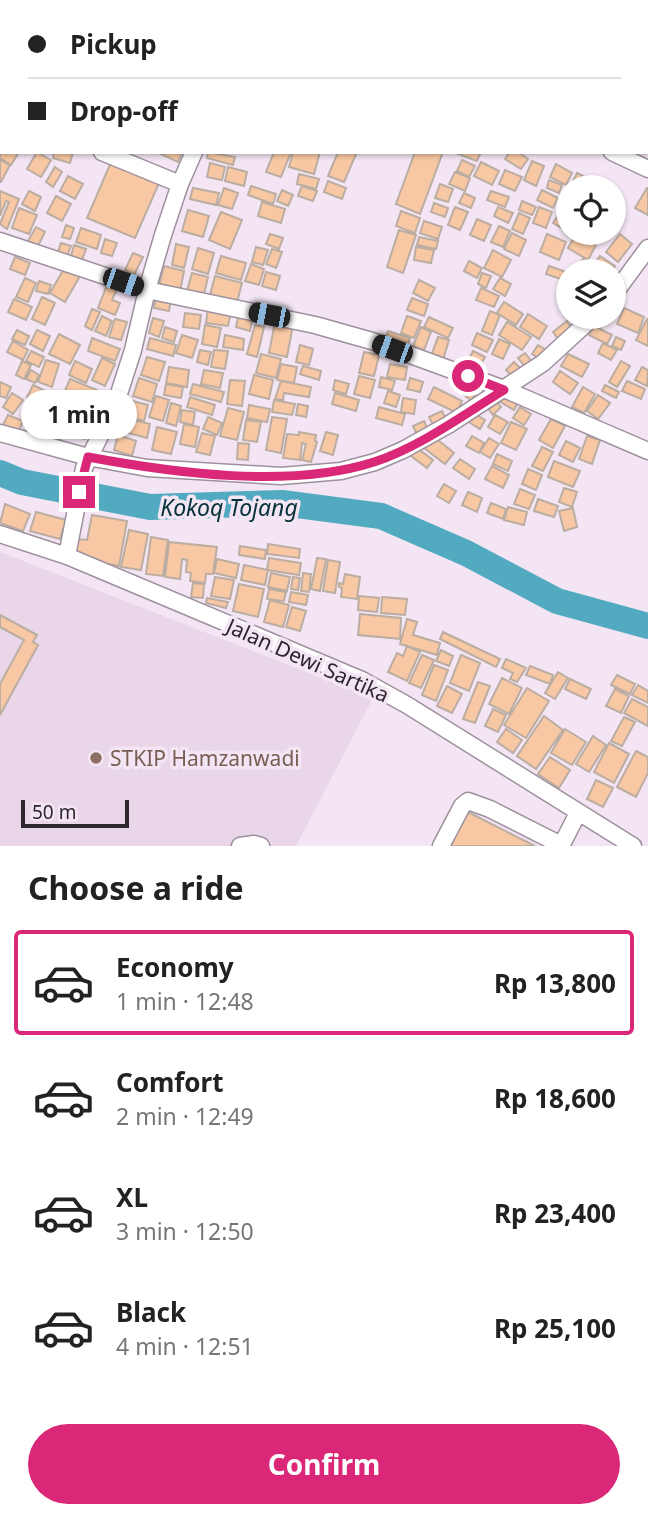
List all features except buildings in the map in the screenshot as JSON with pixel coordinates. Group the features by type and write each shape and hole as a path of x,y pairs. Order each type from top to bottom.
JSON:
{"street":[{"path":"107,154 180,184"},
{"path":"67,556 86,463 116,406 147,290 180,184 193,154"},
{"path":"616,154 648,169"},
{"path":"0,241 147,290 343,333 504,390 648,451"},
{"path":"626,278 648,248"},
{"path":"0,433 86,463 202,473 281,476 341,471 375,462 403,450 504,390 543,363 580,329"},
{"name":"Jalan Dewi Sartika","path":"0,534 67,556 362,680 407,705 633,846"},
{"path":"441,846 462,806 468,801 490,809 561,845 578,813"},
{"path":"240,846 261,846"}],"shaded area":[{"path":"0,552 373,698 296,846 0,846"}],"waterway":[{"name":"Kokoq Tojang","path":"0,473 22,482 150,507 282,503 381,516 466,553 557,601 648,626"}],"place":[{"name":"STKIP Hamzanwadi","path":"96,758"}],"route":[{"path":"79,492 88,457 147,468 281,476 307,476 341,471 375,462 448,425 504,390 468,376"}]}
